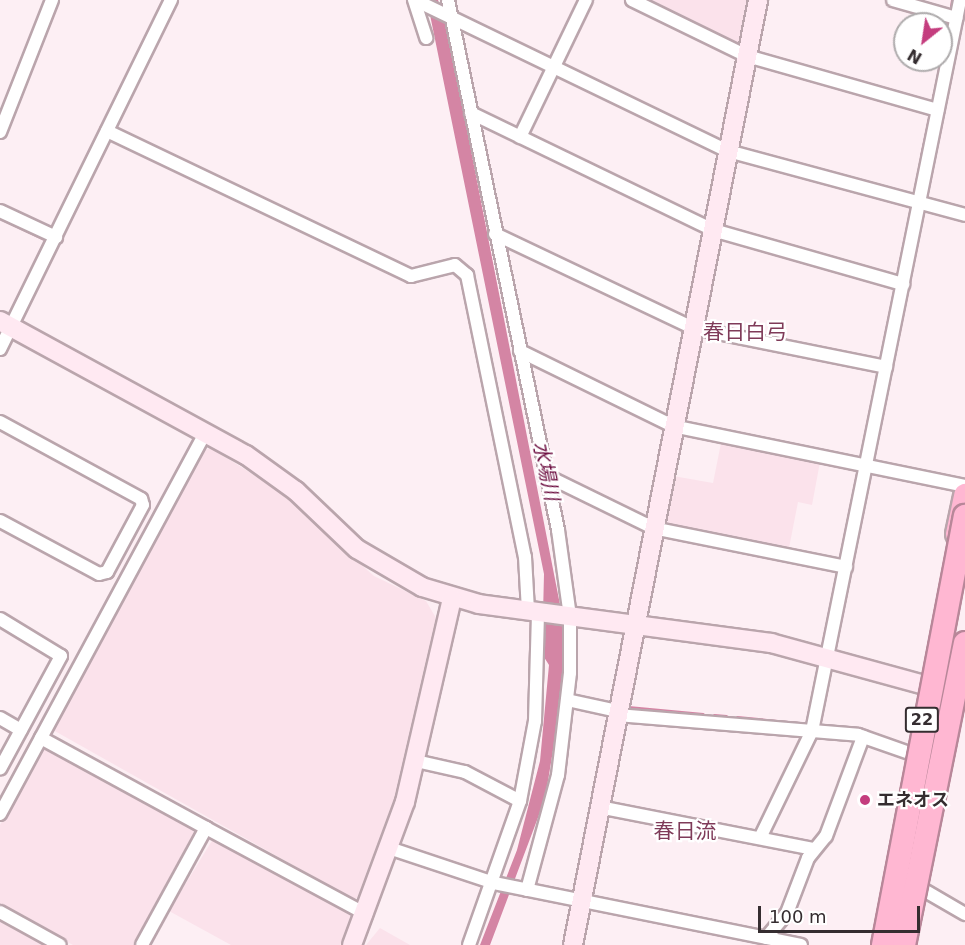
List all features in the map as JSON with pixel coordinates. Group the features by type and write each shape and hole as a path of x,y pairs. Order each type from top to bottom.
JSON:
{"highway":[{"name":"22","path":"881,945 965,495"},
{"path":"881,945 965,516"},
{"path":"892,945 965,584"},
{"path":"904,945 965,643"},
{"name":"22","path":"911,945 964,689"}],"street":[{"path":"0,132 52,0"},
{"path":"0,349 6,324 56,237 171,0"},
{"path":"415,0 728,151 919,205 965,215"},
{"path":"415,0 426,38"},
{"path":"448,0 448,17 471,113 520,351 570,616 567,700 554,801 523,889"},
{"path":"520,137 586,0"},
{"path":"632,0 747,56 938,110"},
{"path":"573,945 634,624 758,0"},
{"path":"893,0 956,18"},
{"path":"760,838 812,731 960,0"},
{"path":"471,113 712,230 903,284"},
{"path":"107,131 411,276 454,265 468,275 525,557 533,610 535,721 520,801 497,884 469,945"},
{"path":"0,211 56,237"},
{"path":"495,234 693,328 886,367"},
{"path":"6,324 206,432 277,476 374,562 452,598 829,655 929,684 964,689"},
{"path":"520,351 673,426 965,486"},
{"path":"0,422 141,499 143,505 107,572 99,574 0,521"},
{"path":"0,814 206,432"},
{"path":"545,475 653,528 846,567"},
{"path":"352,945 392,849 416,760 452,598"},
{"path":"0,619 61,656 0,769"},
{"path":"567,700 617,713 863,737 915,755"},
{"path":"0,718 21,730"},
{"path":"766,938 787,913 813,849 826,836 863,737"},
{"path":"41,738 366,914"},
{"path":"416,760 465,772 520,801"},
{"path":"599,807 813,849"},
{"path":"142,945 206,828"},
{"path":"392,849 497,884 801,945"},
{"path":"922,889 965,914"},
{"path":"0,912 60,945"}],"shaded area":[{"path":"427,0 438,0 448,33 563,620 562,696 545,799 490,945 480,945 517,850 540,761 549,665 542,654 544,574"},
{"path":"649,0 751,0 742,42 738,43"},
{"path":"721,443 820,462 812,505 798,502 789,548 667,524 673,476 713,483"},
{"path":"211,448 275,488 374,576 426,601 436,618 393,809 361,897 353,899 53,730 204,450"},
{"path":"49,748 193,827 194,836 135,945 73,945 0,905 0,825 40,751"},
{"path":"213,839 349,913 352,921 340,945 231,945 169,911"},
{"path":"0,919 47,945 0,945"},
{"path":"380,928 410,945 366,945"}],"waterway":[{"path":"951,6 952,0"},
{"path":"921,156 929,117"},
{"path":"914,193 920,164"},
{"path":"0,218 42,238"},
{"path":"628,707 703,714"},
{"path":"714,715 726,716"},
{"path":"737,717 809,724"},
{"path":"822,725 860,730"}],"place":[{"name":"エネオス","path":"865,800"}],"district":[{"name":"春日白弓","path":"745,332"},
{"name":"春日流","path":"685,831"}],"water label":[{"name":"水場川","path":"546,471"}]}
